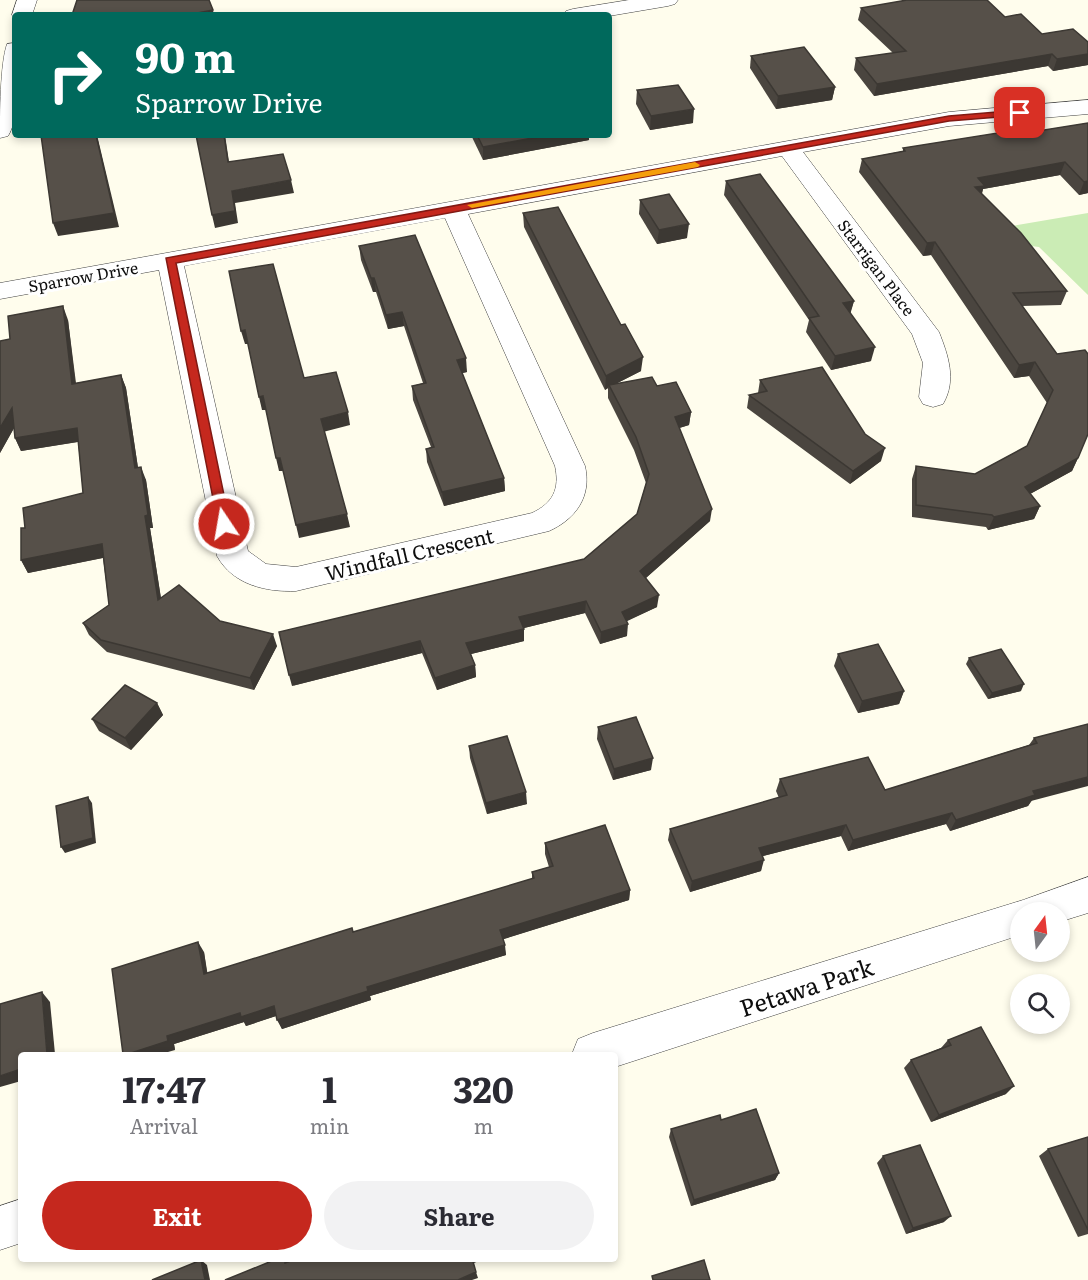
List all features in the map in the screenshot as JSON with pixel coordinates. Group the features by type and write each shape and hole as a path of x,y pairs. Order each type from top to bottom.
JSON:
{"street":[{"path":"592,12 668,0"},
{"path":"0,131 10,98 12,78"},
{"name":"Sparrow Drive","path":"0,291 970,116 1088,107"},
{"name":"Starrigan Place","path":"788,148 925,332 937,363 933,397"},
{"name":"Windfall Crescent","path":"170,260 229,546 240,565 251,572 266,578 296,579 538,523 551,518 569,498 573,487 570,466 453,208"},
{"path":"1069,902 1088,896"},
{"name":"Petawa Park","path":"599,1052 1010,920"},
{"path":"0,1228 18,1222"}],"green space":[{"path":"1088,213 1088,295 1039,247 1031,246 1012,226"}],"building":[{"path":"77,0 209,0 213,10 203,12 73,12"},
{"path":"907,0 987,0 1005,17 1021,14 1042,34 1073,29 1088,42 1088,54 1057,59 1052,54 877,84 856,58 906,51 861,8"},
{"path":"804,47 835,87 778,96 751,56"},
{"path":"678,85 694,109 651,116 637,90"},
{"path":"1088,123 1088,181 1084,182 1065,162 978,178 985,186 975,187 1021,233 1067,291 1013,293 1057,354 1085,350 1088,354 1088,434 1078,458 1025,487 1040,506 994,517 916,505 916,466 975,474 1027,446 1053,390 1035,362 1019,365 935,242 927,243 862,159 905,151 903,148 1004,132 1007,136"},
{"path":"41,138 97,138 114,213 53,223"},
{"path":"197,138 224,138 228,162 283,154 291,180 232,191 235,211 212,215"},
{"path":"478,138 532,138 483,147"},
{"path":"760,174 854,301 843,303 875,347 835,356 809,318 819,316 726,181"},
{"path":"669,194 689,224 659,230 640,200"},
{"path":"558,207 621,325 625,324 643,357 606,376 523,213"},
{"path":"415,235 466,358 457,360 504,478 442,492 426,449 434,447 412,386 426,383 402,312 386,315 374,278 371,278 359,246"},
{"path":"273,264 304,378 336,372 348,412 321,419 347,514 296,525 280,458 276,458 263,396 259,397 245,330 241,331 229,271"},
{"path":"63,306 72,384 121,375 135,468 141,467 148,515 145,516 158,600 179,585 220,621 273,634 250,678 101,640 83,623 109,605 102,544 21,560 21,528 25,528 23,508 83,493 77,428 15,438 12,408 0,428 0,341 10,339 8,316"},
{"path":"822,367 865,434 885,448 853,471 749,395 767,391 760,380"},
{"path":"652,377 657,386 676,382 691,412 675,417 712,509 640,571 659,595 622,612 628,624 601,632 586,601 519,617 524,629 466,643 475,665 435,678 420,641 289,675 279,632 584,559 637,514 649,474 636,437 609,385"},
{"path":"878,644 904,691 862,701 838,654"},
{"path":"1001,649 1024,684 992,693 969,658"},
{"path":"125,685 157,703 125,738 92,719"},
{"path":"636,717 653,758 614,769 598,727"},
{"path":"1088,724 1088,777 1033,791 1035,795 956,820 952,813 853,840 846,825 759,848 764,860 692,881 670,829 787,795 780,779 868,757 885,790 1037,743 1034,738"},
{"path":"507,736 526,792 486,803 469,746"},
{"path":"88,797 93,838 61,847 56,806"},
{"path":"605,825 630,890 500,930 505,945 367,987 368,991 277,1020 274,1006 241,1017 240,1013 167,1036 168,1041 134,1052 123,1052 112,969 198,942 204,974 352,928 353,932 534,878 532,872 553,866 545,843"},
{"path":"42,992 47,1052 18,1052 18,1070 0,1076 0,1004"},
{"path":"981,1027 1014,1086 939,1115 911,1060 951,1045 948,1040"},
{"path":"756,1109 779,1173 694,1200 671,1129 720,1115 721,1120"},
{"path":"1088,1137 1088,1230 1048,1149"},
{"path":"920,1145 951,1216 913,1228 883,1156"},
{"path":"704,1260 710,1280 653,1280 652,1276"},
{"path":"196,1262 201,1262 205,1280 152,1280"},
{"path":"269,1262 473,1262 476,1272 458,1280 225,1280"}],"slow traffic":[{"path":"472,205 695,165"}],"route":[{"path":"224,524 170,260 949,119 1020,113"}]}
